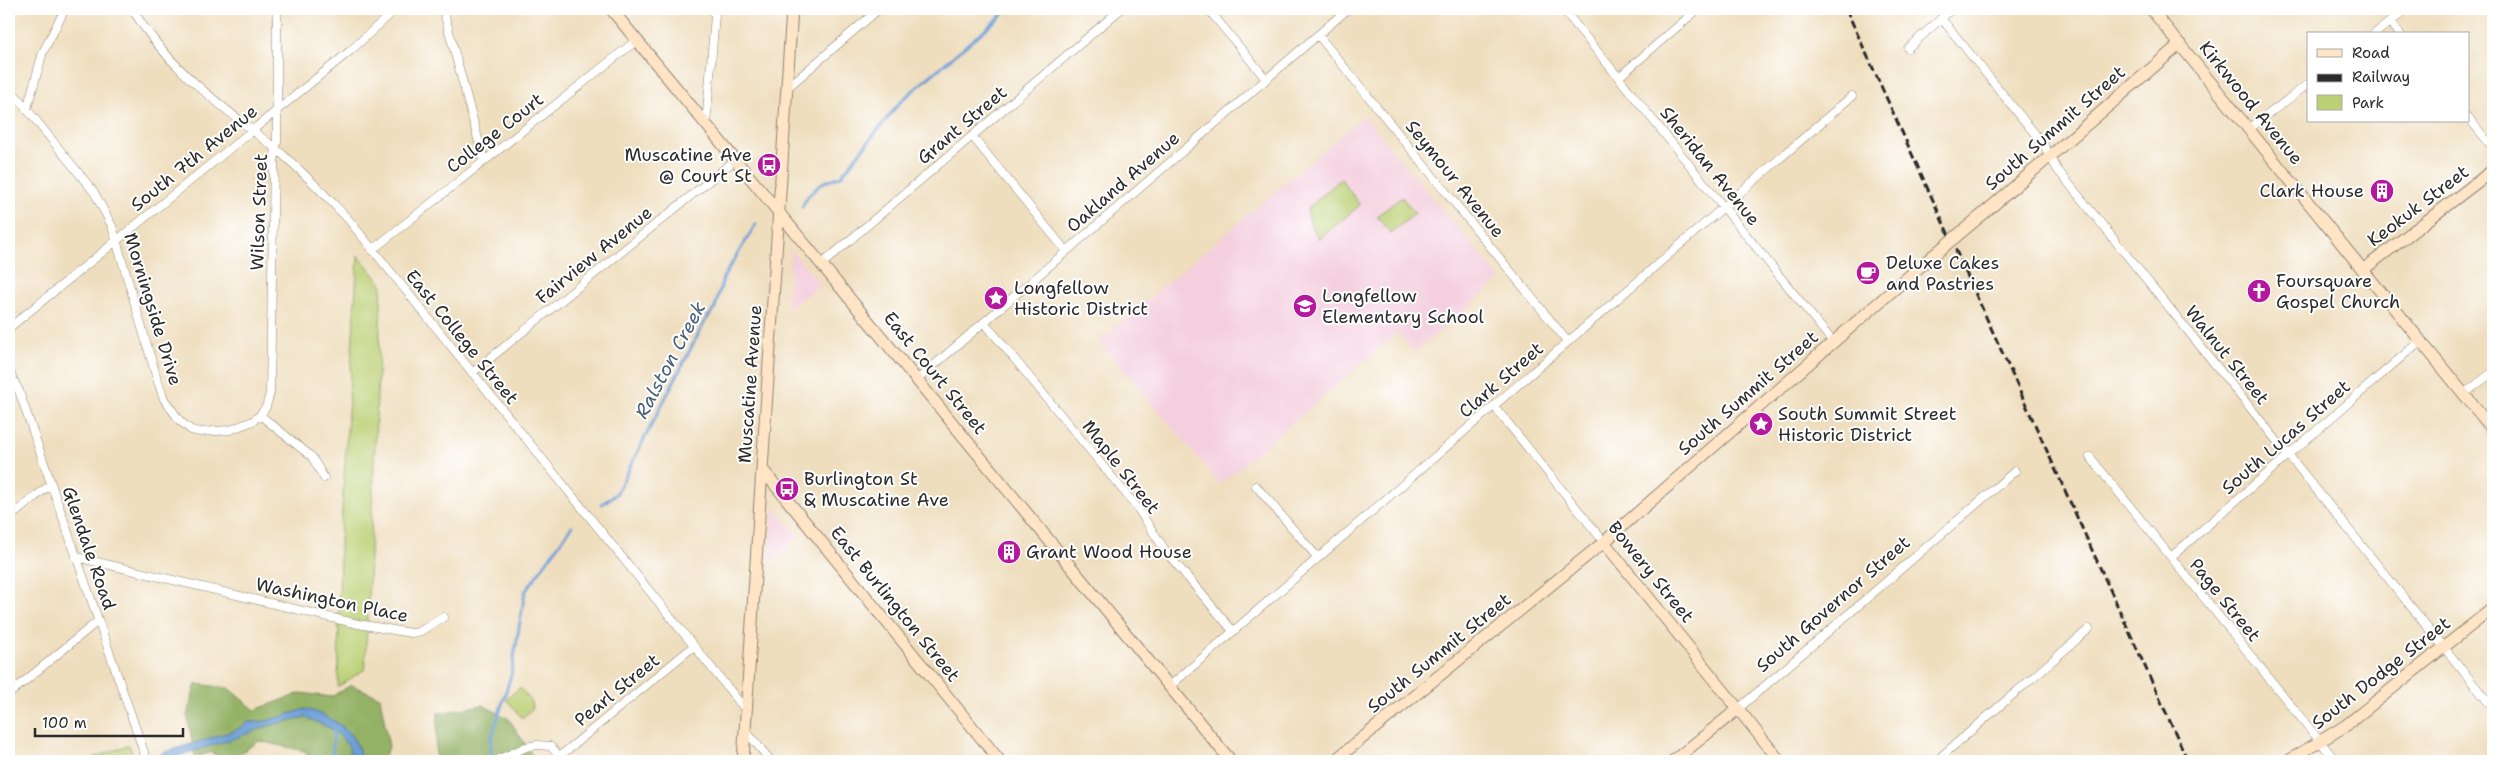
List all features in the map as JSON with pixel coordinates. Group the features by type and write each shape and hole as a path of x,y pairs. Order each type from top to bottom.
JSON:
{"street":[{"path":"26,109 43,52 65,9"},
{"name":"East College Street","path":"132,9 157,44 180,70 205,94 276,149 348,219 745,710"},
{"name":"Wilson Street","path":"260,415 266,407 270,393 274,162 276,149 277,9"},
{"name":"South 7th Avenue","path":"9,328 350,51 396,9"},
{"path":"443,9 484,161"},
{"name":"East Court Street","path":"611,9 918,379 1231,761"},
{"name":"Muscatine Avenue","path":"743,761 792,9"},
{"path":"787,88 879,9"},
{"name":"Grant Street","path":"822,264 1121,9"},
{"path":"1208,9 1266,79"},
{"name":"Oakland Avenue","path":"918,379 1348,9"},
{"name":"Sheridan Avenue","path":"1563,9 1833,342"},
{"path":"1619,77 1698,9"},
{"path":"1908,48 1952,9"},
{"name":"Kirkwood Avenue","path":"2151,9 2493,430"},
{"path":"2377,32 2407,9"},
{"path":"706,125 714,11"},
{"name":"Walnut Street","path":"1941,18 2044,145 2057,169 2493,708"},
{"path":"2390,22 2398,32"},
{"name":"Seymour Avenue","path":"1318,35 1568,342"},
{"name":"College Court","path":"372,250 636,40"},
{"name":"South Summit Street","path":"1334,761 1604,542 1923,264 2180,44"},
{"path":"2249,129 2307,85"},
{"name":"Morningside Drive","path":"9,87 94,192 112,226 157,379 164,399 180,421 191,430 216,432 245,425 260,415"},
{"name":"Clark Street","path":"1170,686 1852,96"},
{"path":"2470,119 2493,148"},
{"path":"972,136 1066,251"},
{"name":"Fairview Avenue","path":"472,373 735,160"},
{"name":"Keokuk Street","path":"2364,269 2493,170"},
{"name":"Maple Street","path":"984,322 1136,506 1167,553 1233,631"},
{"name":"South Lucas Street","path":"2172,557 2421,340"},
{"name":"Glendale Road","path":"9,371 19,391 137,737 147,761"},
{"path":"2464,394 2493,372"},
{"name":"Bowery Street","path":"1494,406 1780,761"},
{"path":"260,415 312,457 324,478"},
{"name":"Page Street","path":"2090,457 2336,761"},
{"name":"East Burlington Street","path":"762,469 1000,761"},
{"name":"South Governor Street","path":"1673,761 1738,710 2015,471"},
{"path":"9,518 50,484"},
{"path":"1256,486 1318,558"},
{"name":"Washington Place","path":"76,557 358,624 403,632 419,632 444,617"},
{"name":"South Dodge Street","path":"2288,761 2345,726 2493,608"},
{"path":"9,694 98,621"},
{"path":"1936,761 2090,629"},
{"name":"Pearl Street","path":"562,759 694,646"},
{"path":"746,730 770,761"},
{"path":"497,760 537,745 550,746 562,759"}],"shaded area":[{"name":"Longfellow Elementary School","path":"1364,116 1501,279 1415,352 1398,333 1220,484 1099,341"},
{"path":"791,250 820,284 787,310"},
{"path":"774,507 799,537 769,563"}],"green space":[{"path":"1341,179 1360,205 1319,239 1310,223 1307,209"},
{"path":"1402,197 1415,214 1390,233 1377,216"},
{"path":"358,255 382,284 365,669 338,687 340,541"},
{"path":"196,684 228,688 255,710 301,693 331,697 351,685 380,697 389,747 382,761 310,761 305,751 259,741 228,761 211,752 195,757 187,715"},
{"path":"520,688 530,700 533,708 522,718 506,699"},
{"path":"483,705 509,719 536,761 435,761 438,713"},
{"path":"129,745 135,761 85,761"}],"water":[{"path":"305,709 324,715 342,726 355,742 359,751 360,761 351,761 349,747 332,729 305,717 268,726 165,760 160,758 162,753 236,730 249,722 266,721"}],"waterway":[{"name":"Ralston Creek","path":"802,207 808,196 822,183 841,176 901,101 1009,9"},
{"name":"Ralston Creek","path":"602,504 616,494 705,321 715,308 723,278 756,224"},
{"name":"Ralston Creek","path":"491,761 491,740 511,675 525,592 572,526"},
{"name":"Ralston Creek","path":"332,761 334,728"}],"railway":[{"path":"1846,9 2188,761"}],"place":[{"name":"Muscatine Ave @ Court St","path":"769,165"},
{"name":"Clark House","path":"2382,191"},
{"name":"Deluxe Cakes and Pastries","path":"1868,273"},
{"name":"Foursquare Gospel Church","path":"2259,291"},
{"name":"Longfellow Historic District","path":"996,298"},
{"name":"Longfellow Elementary School","path":"1305,306"},
{"name":"South Summit Street Historic District","path":"1761,424"},
{"name":"Burlington St & Muscatine Ave","path":"787,489"},
{"name":"Grant Wood House","path":"1009,552"}]}
